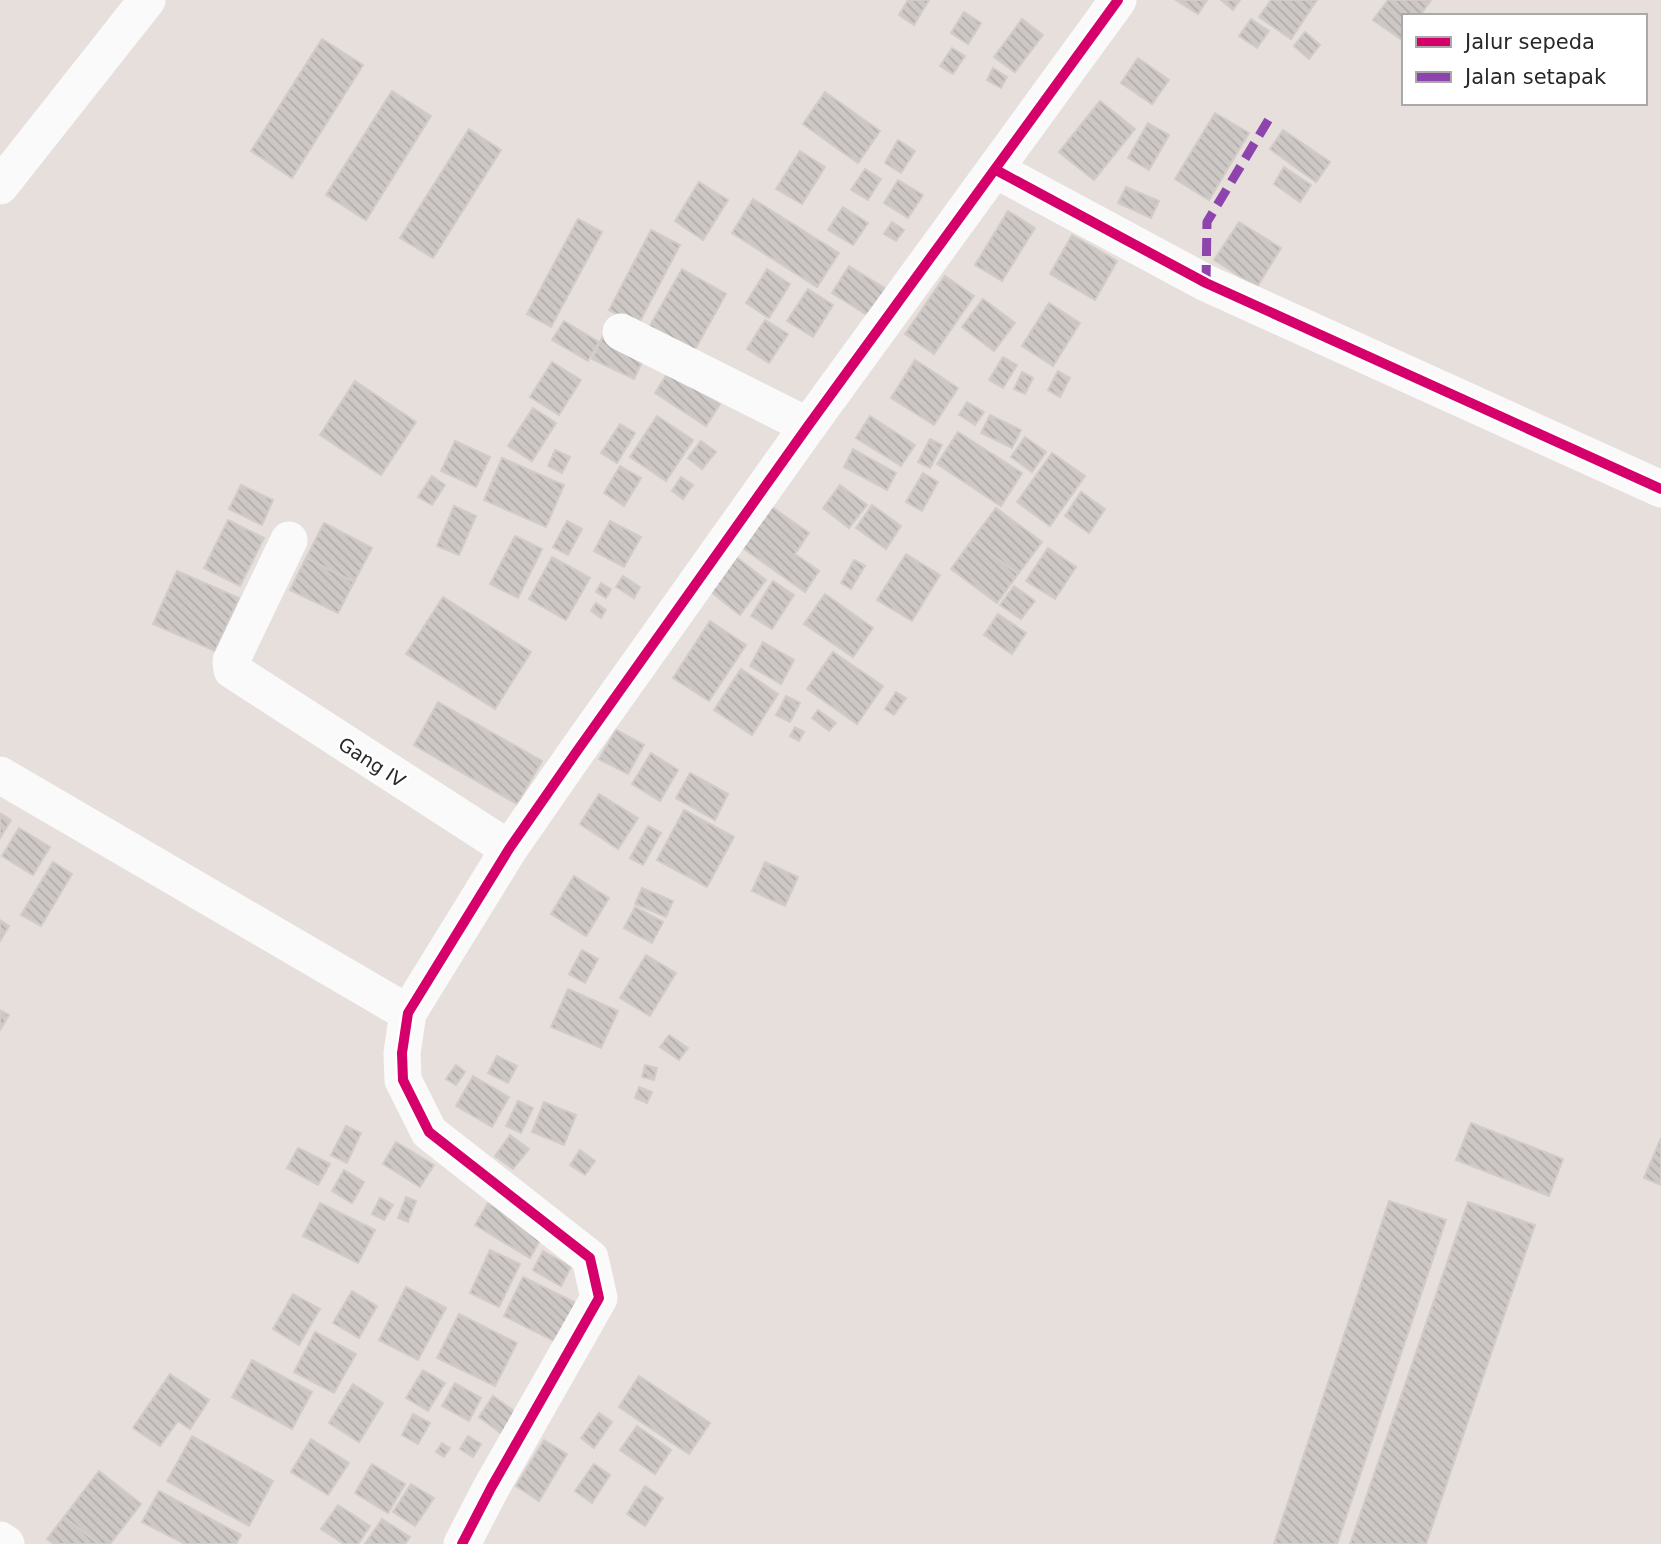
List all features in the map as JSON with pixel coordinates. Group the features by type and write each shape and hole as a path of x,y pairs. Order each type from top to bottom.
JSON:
{"street":[{"path":"2,181 147,0"},
{"path":"462,1544 599,1298 590,1258 429,1132 403,1080 402,1053 408,1013 509,849 808,426 1118,0"},
{"path":"996,170 1206,283 1661,489"},
{"path":"621,332 808,426"},
{"name":"Gang IV","path":"289,540 231,660 231,668 236,674 509,849"},
{"path":"0,775 408,1013"},
{"path":"0,1540 6,1544"}],"building":[{"path":"908,0 929,0 914,25 899,15"},
{"path":"1176,0 1207,0 1198,14"},
{"path":"1221,0 1240,0 1233,10"},
{"path":"1271,0 1317,0 1291,39 1259,17"},
{"path":"1388,0 1431,0 1421,14 1402,14 1402,40 1373,20"},
{"path":"964,12 981,23 968,44 951,33"},
{"path":"1022,19 1043,35 1015,72 994,57"},
{"path":"1251,19 1269,31 1257,48 1239,36"},
{"path":"1305,32 1320,45 1309,59 1294,46"},
{"path":"322,39 363,65 292,178 251,151"},
{"path":"952,48 965,56 953,74 940,66"},
{"path":"1138,58 1169,80 1152,104 1121,83"},
{"path":"993,68 1007,77 1001,88 987,80"},
{"path":"392,91 431,116 366,220 326,195"},
{"path":"825,92 880,131 858,163 803,124"},
{"path":"1100,101 1135,129 1094,180 1059,152"},
{"path":"1215,113 1249,133 1209,200 1175,179"},
{"path":"1148,123 1169,135 1149,170 1128,158"},
{"path":"469,129 501,150 433,258 400,238"},
{"path":"1283,130 1330,162 1316,182 1270,149"},
{"path":"898,140 915,151 901,173 885,163"},
{"path":"800,151 825,167 802,204 776,189"},
{"path":"1284,167 1311,185 1300,202 1274,184"},
{"path":"865,169 881,179 868,200 851,190"},
{"path":"898,180 923,195 908,218 884,203"},
{"path":"699,182 728,200 703,240 675,221"},
{"path":"1126,187 1159,201 1151,218 1118,203"},
{"path":"753,199 839,253 817,287 732,233"},
{"path":"843,207 868,223 853,245 828,230"},
{"path":"1008,211 1035,228 1002,281 975,265"},
{"path":"578,219 602,232 551,327 527,314"},
{"path":"892,222 904,230 896,241 884,234"},
{"path":"1239,222 1281,248 1257,287 1214,260"},
{"path":"651,230 680,245 638,325 609,310"},
{"path":"1072,235 1117,261 1095,300 1050,274"},
{"path":"849,266 896,295 878,322 832,293"},
{"path":"682,269 726,294 693,353 648,329"},
{"path":"767,269 790,284 769,318 746,303"},
{"path":"945,276 974,296 934,354 905,334"},
{"path":"808,289 833,305 813,337 787,321"},
{"path":"983,299 1015,323 994,351 962,327"},
{"path":"1049,303 1080,323 1053,366 1022,346"},
{"path":"765,320 788,334 769,363 747,349"},
{"path":"564,321 599,342 588,361 552,340"},
{"path":"604,334 646,354 634,379 592,359"},
{"path":"1003,357 1017,365 1003,388 989,380"},
{"path":"915,360 958,388 934,425 891,398"},
{"path":"552,362 581,380 559,415 530,397"},
{"path":"669,371 720,404 706,426 655,393"},
{"path":"1058,371 1070,378 1060,397 1048,390"},
{"path":"1022,372 1033,378 1025,394 1014,389"},
{"path":"355,381 416,422 381,475 320,435"},
{"path":"967,402 984,412 975,425 959,415"},
{"path":"533,408 556,423 532,461 508,446"},
{"path":"990,415 1021,430 1012,448 981,433"},
{"path":"657,416 693,440 666,481 630,457"},
{"path":"870,416 915,445 901,466 856,438"},
{"path":"620,424 635,433 617,463 601,453"},
{"path":"958,432 1022,473 1001,506 937,464"},
{"path":"1025,437 1046,452 1032,472 1011,457"},
{"path":"930,439 942,445 930,468 918,462"},
{"path":"455,441 490,457 476,487 441,471"},
{"path":"701,441 716,452 702,469 688,458"},
{"path":"853,449 896,473 887,490 844,467"},
{"path":"555,450 570,457 562,473 548,466"},
{"path":"1052,453 1085,476 1050,526 1017,502"},
{"path":"502,458 564,485 546,527 484,500"},
{"path":"620,466 641,478 624,506 604,493"},
{"path":"923,473 938,482 922,511 906,502"},
{"path":"432,476 445,485 432,505 418,497"},
{"path":"681,477 693,485 683,499 672,491"},
{"path":"241,485 273,500 262,525 229,509"},
{"path":"840,485 867,505 849,528 823,508"},
{"path":"1081,492 1105,509 1089,533 1065,516"},
{"path":"769,505 809,533 795,554 819,571 805,592 740,546"},
{"path":"872,505 901,526 886,549 856,528"},
{"path":"454,506 476,516 459,555 437,546"},
{"path":"996,508 1042,542 1018,574 972,540"},
{"path":"228,520 264,538 240,586 204,568"},
{"path":"567,521 582,529 568,555 553,547"},
{"path":"610,521 641,537 624,567 594,551"},
{"path":"324,523 372,548 354,582 306,558"},
{"path":"515,536 542,549 518,598 490,584"},
{"path":"972,540 1018,574 997,603 951,569"},
{"path":"1048,548 1076,567 1055,599 1026,581"},
{"path":"731,553 766,580 740,615 705,587"},
{"path":"906,554 940,575 912,621 877,600"},
{"path":"552,557 590,578 566,620 529,599"},
{"path":"306,558 354,582 338,613 290,590"},
{"path":"854,560 865,566 851,589 841,583"},
{"path":"177,571 239,598 215,651 153,624"},
{"path":"623,576 640,587 634,598 616,587"},
{"path":"773,581 794,595 772,629 751,616"},
{"path":"601,583 611,589 606,598 596,592"},
{"path":"1014,586 1035,601 1021,619 1000,605"},
{"path":"825,594 873,628 853,657 804,624"},
{"path":"443,597 531,652 495,709 406,654"},
{"path":"596,603 606,610 601,618 591,611"},
{"path":"998,614 1026,633 1012,654 984,635"},
{"path":"710,621 746,645 709,701 673,678"},
{"path":"763,642 794,660 781,684 750,666"},
{"path":"833,652 883,686 857,724 807,689"},
{"path":"741,669 778,694 752,735 714,710"},
{"path":"896,692 906,698 894,715 885,709"},
{"path":"786,696 800,703 790,722 776,715"},
{"path":"438,702 542,761 517,804 414,745"},
{"path":"818,710 836,723 829,731 812,718"},
{"path":"795,727 804,732 799,741 790,736"},
{"path":"616,730 644,745 628,774 599,759"},
{"path":"651,753 678,770 660,801 632,784"},
{"path":"690,773 728,794 715,820 676,798"},
{"path":"599,794 638,818 618,849 580,824"},
{"path":"684,810 734,837 707,887 657,860"},
{"path":"0,813 11,820 0,838"},
{"path":"648,826 661,833 643,865 630,858"},
{"path":"19,828 50,847 33,875 2,856"},
{"path":"53,862 72,874 41,926 21,915"},
{"path":"765,862 798,877 785,906 752,891"},
{"path":"574,876 609,898 586,936 551,914"},
{"path":"642,888 673,901 666,917 635,904"},
{"path":"635,907 663,922 652,943 624,928"},
{"path":"0,920 9,926 0,941"},
{"path":"582,950 598,959 585,983 569,974"},
{"path":"646,955 676,973 650,1016 620,998"},
{"path":"568,989 618,1011 601,1048 551,1027"},
{"path":"0,1010 9,1015 0,1030"},
{"path":"669,1035 688,1048 679,1060 660,1047"},
{"path":"497,1056 517,1066 508,1083 488,1073"},
{"path":"456,1065 465,1072 456,1085 446,1079"},
{"path":"645,1065 657,1068 654,1080 642,1077"},
{"path":"473,1076 509,1097 492,1127 456,1106"},
{"path":"639,1087 652,1092 647,1103 635,1098"},
{"path":"518,1101 533,1108 521,1133 506,1126"},
{"path":"544,1102 576,1115 564,1145 532,1132"},
{"path":"1471,1123 1563,1159 1549,1196 1456,1160"},
{"path":"346,1126 361,1133 347,1163 331,1155"},
{"path":"510,1135 529,1149 513,1169 495,1156"},
{"path":"1661,1138 1661,1185 1644,1178"},
{"path":"396,1142 434,1165 420,1187 383,1164"},
{"path":"298,1148 330,1164 318,1185 287,1168"},
{"path":"580,1150 595,1161 585,1175 570,1165"},
{"path":"344,1170 364,1182 352,1203 332,1191"},
{"path":"406,1197 416,1201 408,1222 398,1218"},
{"path":"380,1198 393,1205 384,1220 372,1214"},
{"path":"1389,1201 1446,1220 1337,1544 1274,1544"},
{"path":"1468,1202 1535,1225 1426,1544 1350,1544"},
{"path":"320,1203 375,1230 358,1263 303,1236"},
{"path":"488,1203 543,1235 530,1258 475,1225"},
{"path":"490,1250 520,1264 499,1307 470,1293"},
{"path":"543,1251 571,1267 561,1286 533,1270"},
{"path":"523,1277 576,1303 556,1342 504,1316"},
{"path":"406,1287 446,1308 418,1360 379,1340"},
{"path":"352,1291 377,1306 359,1338 333,1323"},
{"path":"293,1294 320,1309 299,1345 273,1329"},
{"path":"459,1314 517,1343 495,1386 437,1358"},
{"path":"315,1332 356,1354 334,1393 294,1372"},
{"path":"252,1360 312,1392 292,1429 232,1397"},
{"path":"423,1370 445,1383 428,1411 406,1398"},
{"path":"170,1374 209,1400 190,1429 178,1421 160,1446 133,1428"},
{"path":"639,1376 710,1423 689,1454 619,1407"},
{"path":"455,1383 481,1398 469,1421 442,1406"},
{"path":"353,1384 383,1403 359,1442 329,1423"},
{"path":"493,1396 525,1419 510,1440 479,1417"},
{"path":"599,1413 612,1422 594,1448 581,1438"},
{"path":"413,1414 430,1423 418,1444 402,1435"},
{"path":"637,1426 671,1450 655,1474 620,1450"},
{"path":"192,1436 273,1481 249,1526 167,1481"},
{"path":"468,1436 481,1444 473,1457 460,1449"},
{"path":"311,1439 349,1463 328,1495 291,1472"},
{"path":"544,1440 567,1454 539,1501 516,1486"},
{"path":"442,1443 450,1448 444,1457 436,1452"},
{"path":"372,1464 405,1484 388,1513 355,1493"},
{"path":"594,1464 610,1475 592,1503 575,1491"},
{"path":"99,1471 141,1504 110,1544 99,1544 64,1517"},
{"path":"411,1484 434,1498 415,1526 393,1512"},
{"path":"645,1486 663,1498 645,1526 627,1514"},
{"path":"159,1491 241,1535 236,1544 185,1544 142,1522"},
{"path":"338,1505 370,1526 358,1544 344,1544 321,1529"},
{"path":"64,1517 99,1544 54,1544 47,1539"},
{"path":"382,1519 410,1537 405,1544 365,1544"}],"marked path":[{"path":"1206,283 1207,222 1269,119"}],"cycle path":[{"path":"462,1544 599,1298 590,1258 429,1132 403,1080 402,1053 408,1013 509,849 577,751 808,426 1118,0"},
{"path":"996,170 1206,283 1661,489"}]}
